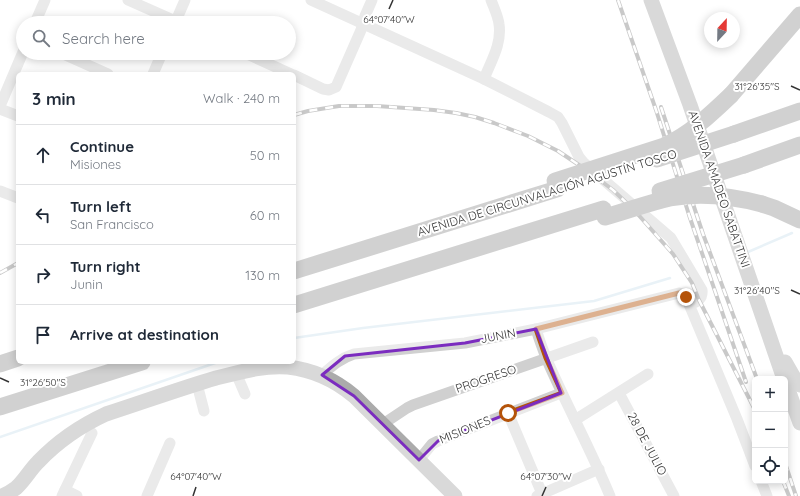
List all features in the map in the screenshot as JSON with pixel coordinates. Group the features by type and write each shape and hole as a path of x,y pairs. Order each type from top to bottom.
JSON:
{"highway":[{"path":"296,261 556,185 664,146 692,130 713,113 731,95 800,15"},
{"name":"AVENIDA DE CIRCUNVALACIÓN AGUSTÍN TOSCO","path":"296,271 556,185 685,150 800,111"},
{"path":"296,304 604,213 800,145"},
{"path":"604,213 670,198 687,196 726,196 762,204 800,220"},
{"path":"0,364 16,359"},
{"path":"0,398 107,364"},
{"path":"0,407 136,364"}],"main road":[{"name":"AVENIDA AMADEO SABATTINI","path":"651,0 726,206 784,376"},
{"path":"661,0 661,5 668,28 699,113 718,185"},
{"path":"726,206 752,264 769,317 786,362 793,376 800,385"},
{"path":"2,496 17,487 38,462 56,445 83,425 106,414 197,384 236,373 267,367 288,367 305,370 322,375 341,386 383,424 455,496"},
{"name":"AVENIDA AMADEO SABATTINI","path":"788,389 800,423"}],"street":[{"path":"38,16 45,0"},
{"path":"128,0 164,16"},
{"path":"179,16 185,0"},
{"path":"311,0 484,79 558,117 584,163 671,238 702,290 702,296 699,300 689,304 752,458"},
{"path":"296,77 323,89 329,90 336,88 372,0"},
{"path":"484,79 499,42 499,24 491,0"},
{"path":"16,115 0,107 20,60"},
{"path":"76,60 103,72"},
{"path":"154,72 159,60"},
{"path":"260,60 287,72"},
{"path":"0,191 16,197"},
{"name":"JUNIN","path":"322,375 346,356 354,354 465,343 536,329 679,293 686,297 689,304"},
{"path":"536,329 546,358 599,469 610,496"},
{"name":"PROGRESO","path":"383,424 414,405 593,342"},
{"path":"236,373 245,394"},
{"path":"575,420 648,374"},
{"path":"197,384 204,411"},
{"name":"MISIONES","path":"419,460 432,444 438,441 562,393"},
{"name":"28 DE JULIO","path":"619,393 674,496"},
{"path":"508,413 541,495 599,469"},
{"path":"77,496 64,493 92,434"},
{"path":"147,496 170,444"},
{"path":"762,484 766,496"}],"highlighted area":[{"path":"536,329 561,393 438,441 419,460 354,396 322,375 345,356 465,343"}],"waterway":[{"path":"748,252 792,233"},
{"path":"296,338 363,328 594,301 670,278"},
{"path":"0,437 212,364"}],"railway":[{"path":"618,0 746,382"},
{"path":"296,114 339,106 377,106 456,113 494,123 528,136 558,151 613,190 635,211 673,254 692,283 699,300 752,404"},
{"path":"661,107 703,234 756,376"},
{"path":"0,273 16,264"},
{"path":"788,472 796,496"},
{"path":"784,484 789,496"}],"route":[{"path":"508,413 562,393 546,358 536,329 679,293 686,297"}]}
